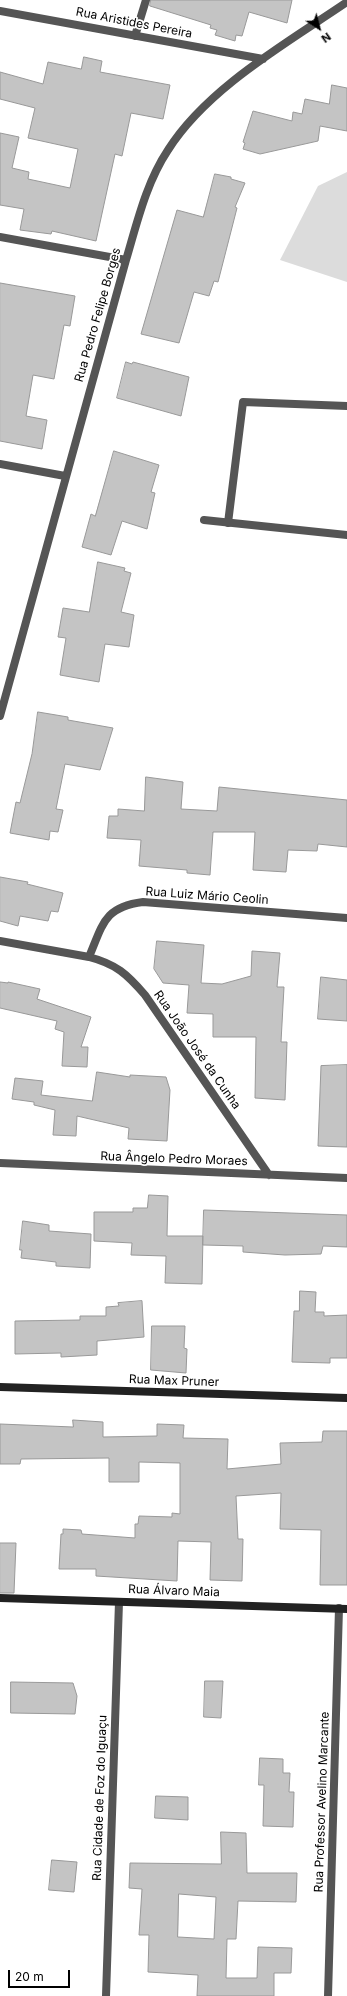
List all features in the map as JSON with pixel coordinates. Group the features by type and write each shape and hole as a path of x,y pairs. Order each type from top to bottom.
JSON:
{"street":[{"path":"136,36 146,0"},
{"name":"Rua Pedro Felipe Borges","path":"0,716 2,703 126,260 145,199 167,150 202,108 263,60 347,2"},
{"name":"Rua Aristides Pereira","path":"0,11 263,60"},
{"path":"0,237 126,260"},
{"path":"228,523 243,402 347,406"},
{"path":"0,464 65,476"},
{"path":"204,520 347,535"},
{"name":"Rua Luiz Mário Ceolin","path":"89,957 103,924 113,911 127,904 148,903 347,918"},
{"path":"0,941 89,957"},
{"name":"Rua João José da Cunha","path":"89,957 105,961 120,969 145,995 269,1175"},
{"name":"Rua Ângelo Pedro Moraes","path":"0,1163 347,1178"},
{"name":"Rua Max Pruner","path":"0,1387 347,1398"},
{"name":"Rua Álvaro Maia","path":"0,1598 343,1609"},
{"name":"Rua Cidade de Foz do Iguaçu","path":"106,1996 118,1602"},
{"name":"Rua Professor Avelino Marcante","path":"328,1996 343,1609"}],"shaded area":[{"path":"347,172 347,282 280,260 318,186"}],"building":[{"path":"151,0 292,0 287,23 249,12 242,36 236,35 235,41 215,35 217,30 210,28 211,25 150,6"},
{"path":"84,57 102,61 100,72 170,85 163,119 131,113 122,156 115,154 96,241 52,231 51,234 20,230 24,209 0,205 0,133 19,137 12,168 29,172 28,179 70,188 78,149 28,138 35,108 0,99 0,72 43,84 48,62 81,69"},
{"path":"332,85 347,88 347,131 320,126 318,141 260,154 243,149 245,143 243,142 253,111 292,121 293,112 302,114 305,99 329,104"},
{"path":"215,174 231,177 231,179 245,183 235,207 237,208 218,282 214,281 209,296 194,292 179,343 141,334 177,210 203,217"},
{"path":"0,283 75,296 70,326 64,325 54,379 33,375 26,416 47,420 42,449 0,441"},
{"path":"126,362 132,364 133,362 189,377 181,416 117,398"},
{"path":"114,451 159,465 151,492 155,493 147,529 122,521 111,555 82,547 91,514 95,516"},
{"path":"98,562 125,568 124,571 131,573 121,612 134,615 129,647 105,644 99,682 60,675 66,638 58,637 63,608 89,612"},
{"path":"38,712 68,717 68,720 113,728 100,770 65,764 56,809 63,810 58,832 50,831 49,840 10,833 16,802 20,803 32,754"},
{"path":"146,777 183,782 181,809 217,811 219,787 347,800 347,847 318,844 317,851 288,850 286,872 253,870 255,832 213,832 210,875 187,873 187,870 139,866 141,840 107,838 109,816 118,816 118,809 144,811"},
{"path":"0,877 28,882 27,884 63,893 58,912 51,911 48,921 20,916 18,926 0,921"},
{"path":"157,941 204,945 201,983 222,984 251,976 252,951 280,953 277,987 284,987 281,1042 287,1042 285,1100 255,1098 256,1037 213,1037 213,1014 187,1013 189,985 163,983 154,969"},
{"path":"321,977 347,980 347,1021 318,1019"},
{"path":"0,982 8,982 40,989 37,999 91,1017 81,1047 88,1047 87,1067 62,1066 64,1032 55,1029 57,1021 0,1008"},
{"path":"347,1065 347,1147 318,1146 321,1066"},
{"path":"97,1072 130,1077 130,1075 166,1077 170,1090 167,1141 128,1139 129,1128 77,1116 76,1136 53,1135 55,1110 34,1105 34,1102 12,1099 15,1078 43,1081 41,1095 92,1101"},
{"path":"149,1195 168,1196 167,1236 203,1236 202,1284 165,1283 166,1256 131,1255 132,1243 94,1241 94,1212 133,1212 133,1208 147,1208"},
{"path":"204,1210 347,1215 347,1247 323,1246 321,1254 285,1255 243,1252 243,1246 203,1245"},
{"path":"23,1221 49,1225 49,1231 91,1234 90,1268 56,1266 56,1262 21,1258 22,1250 20,1250"},
{"path":"300,1291 316,1292 315,1312 324,1312 324,1316 347,1315 347,1358 330,1358 330,1363 292,1362 294,1311 299,1311"},
{"path":"142,1301 144,1337 97,1341 97,1355 61,1357 61,1353 15,1354 15,1321 80,1320 80,1316 106,1316 106,1307 119,1306 118,1303"},
{"path":"152,1326 185,1326 184,1348 187,1349 186,1373 151,1370"},
{"path":"73,1420 103,1422 103,1437 157,1436 157,1424 184,1425 183,1438 228,1439 227,1469 281,1464 280,1443 322,1442 323,1431 347,1431 347,1585 320,1585 321,1530 280,1529 281,1493 236,1496 238,1539 243,1539 242,1581 210,1580 211,1542 178,1541 177,1581 96,1576 96,1569 59,1569 61,1534 63,1534 63,1529 81,1530 82,1534 135,1538 135,1524 138,1524 139,1516 172,1517 172,1513 180,1514 180,1463 139,1462 139,1482 109,1482 109,1458 21,1459 20,1464 0,1464 0,1424 73,1427"},
{"path":"0,1543 16,1543 14,1593 0,1593"},
{"path":"205,1681 223,1681 221,1718 204,1717"},
{"path":"11,1682 73,1683 77,1696 75,1714 11,1713"},
{"path":"260,1758 283,1759 283,1773 290,1773 289,1792 294,1792 293,1827 263,1826 264,1785 259,1785"},
{"path":"156,1796 188,1797 188,1820 155,1818"},
{"path":"221,1832 246,1833 247,1873 297,1873 296,1902 238,1901 236,1939 227,1939 226,1978 257,1978 258,1947 292,1948 291,1973 274,1973 274,1996 197,1996 198,1975 148,1972 149,1935 139,1935 142,1889 129,1888 130,1863 221,1864","holes":["179,1894 216,1897 214,1939 178,1937"]},
{"path":"52,1860 77,1862 74,1892 49,1890"}]}
